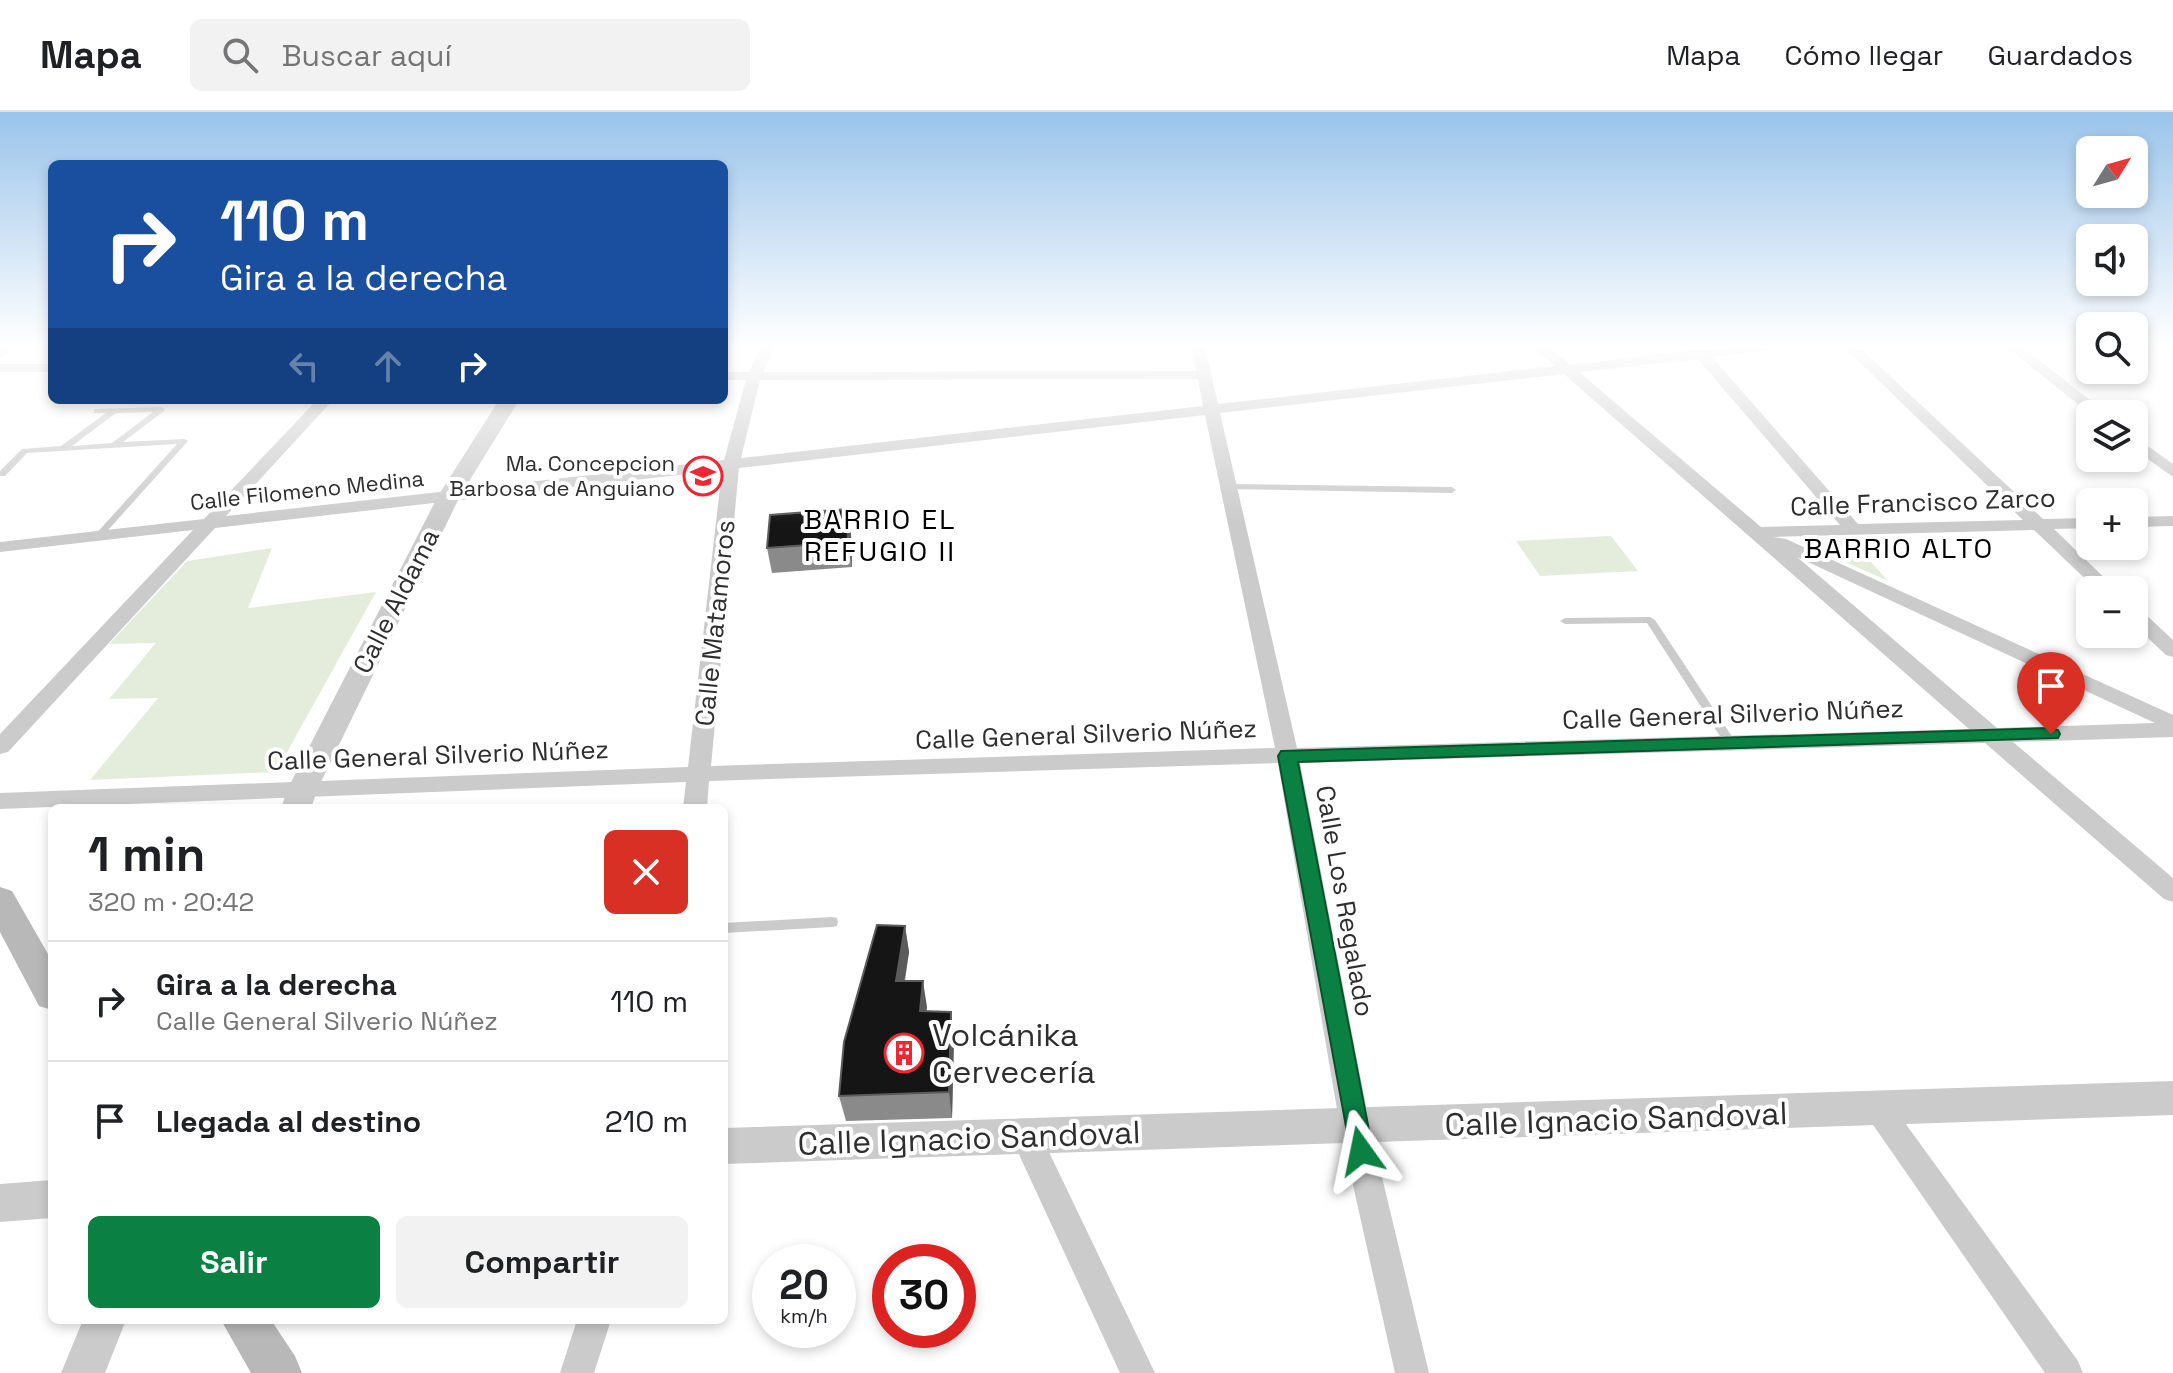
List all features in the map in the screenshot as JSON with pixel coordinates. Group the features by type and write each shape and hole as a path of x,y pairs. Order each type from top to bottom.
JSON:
{"main road":[{"path":"0,900 48,988"},
{"path":"247,1324 278,1373"}],"street":[{"path":"0,747 320,406"},
{"name":"Calle Aldama","path":"299,798 449,496 505,406"},
{"name":"Calle Matamoros","path":"695,804 731,464 746,406"},
{"name":"Calle Los Regalado","path":"1210,406 1288,756 1355,1127 1412,1373"},
{"name":"Calle Filomeno Medina","path":"0,547 1239,406"},
{"path":"1608,406 2173,892"},
{"path":"1747,406 1853,529"},
{"path":"1914,406 2093,576"},
{"path":"2148,452 2173,472"},
{"path":"2148,522 2173,521"},
{"name":"Calle Francisco Zarco","path":"1757,532 2076,523"},
{"path":"1757,532 2173,723"},
{"path":"2148,627 2173,651"},
{"name":"Calle General Silverio Núñez","path":"0,801 299,798 699,774 2173,730"},
{"name":"Calle Ignacio Sandoval","path":"728,1146 2173,1098"},
{"path":"1879,1110 2066,1373"},
{"path":"1025,1135 1138,1373"},
{"path":"0,1203 48,1199"},
{"path":"83,1373 103,1324"},
{"path":"577,1373 593,1324"}],"lane":[{"path":"103,406 97,411 161,409 115,445"},
{"path":"63,448 115,410"},
{"path":"2,474 25,451 184,441 98,536"},
{"path":"1229,487 1452,490"},
{"path":"1565,621 1650,620 1729,741"},
{"path":"728,928 832,922"}],"green space":[{"path":"1611,536 1638,571 1540,576 1516,541"},
{"path":"1852,541 1888,581 1801,542"},
{"path":"272,548 248,608 376,592 276,772 90,780 158,698 109,699 156,643 109,644 187,561"}],"building":[{"path":"847,509 848,542 767,548 770,515"},
{"name":"Volcánika Cervecería","path":"877,925 905,926 896,981 923,981 920,1011 951,1012 949,1092 839,1096 844,1042"}],"place":[{"name":"Ma. Concepcion Barbosa de Anguiano","path":"703,476"},
{"name":"Volcánika Cervecería","path":"904,1053"}],"district":[{"name":"BARRIO EL REFUGIO II","path":"880,535"},
{"name":"BARRIO ALTO","path":"1899,548"}],"route":[{"path":"1361,1151 1288,756 2051,734"}]}
